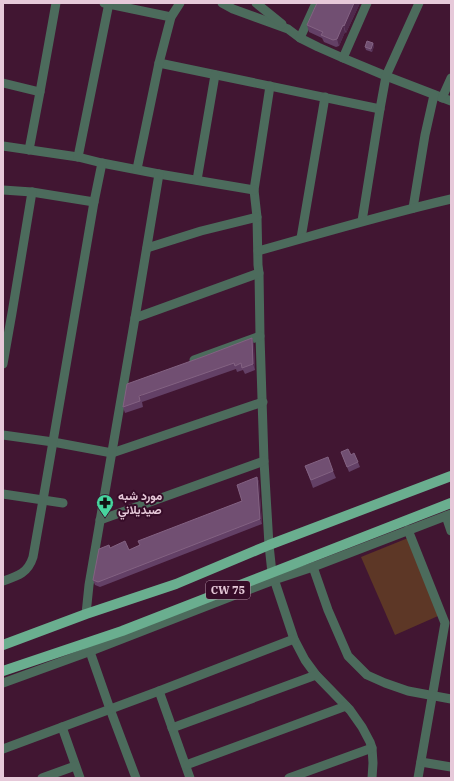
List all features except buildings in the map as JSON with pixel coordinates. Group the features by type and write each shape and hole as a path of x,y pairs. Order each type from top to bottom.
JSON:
{"main road":[{"path":"3,645 86,614 176,584 268,545 451,476"},
{"name":"CW 75","path":"3,671 89,647 129,629 273,576 451,503"}],"street":[{"path":"29,150 56,3"},
{"path":"78,157 108,3 171,17"},
{"path":"137,169 159,63 171,17 180,3"},
{"path":"222,3 288,29"},
{"path":"256,3 300,38 343,58 442,98"},
{"path":"300,38 316,3"},
{"path":"343,58 367,3"},
{"path":"362,221 386,76 419,3"},
{"path":"159,63 380,109"},
{"path":"197,180 215,75"},
{"path":"413,208 425,135 451,78"},
{"path":"3,84 40,92"},
{"path":"270,86 254,190 257,217 268,545 273,576 294,639 305,660 316,675 346,706 362,727 372,748 372,778"},
{"path":"302,238 325,97"},
{"path":"3,146 78,157 159,174 254,190"},
{"path":"3,581 20,575 25,571 31,562 102,163"},
{"path":"86,614 89,585 100,520 112,453 127,384 159,174"},
{"path":"3,190 32,192 94,202"},
{"path":"3,364 8,312 32,192"},
{"path":"258,250 335,230 362,221 451,199"},
{"path":"147,248 257,217"},
{"path":"136,318 259,273"},
{"path":"188,362 260,336"},
{"path":"3,435 112,453 263,402"},
{"path":"100,520 264,461"},
{"path":"3,494 63,503"},
{"path":"273,576 313,567 448,515 451,531"},
{"path":"408,530 448,623 432,695 418,778"},
{"path":"313,567 328,610 348,656 367,675 408,691 451,699"},
{"path":"3,749 294,639"},
{"path":"3,683 89,647 136,778"},
{"path":"172,728 316,675"},
{"path":"159,691 190,778"},
{"path":"186,765 346,706"},
{"path":"62,727 80,778"},
{"path":"289,778 372,748"},
{"path":"421,762 451,767"},
{"path":"42,778 75,766"}],"shaded area":[{"path":"408,538 438,616 395,635 361,557"}],"place":[{"name":"مورد شبه صيديلاني","path":"105,518"}]}
